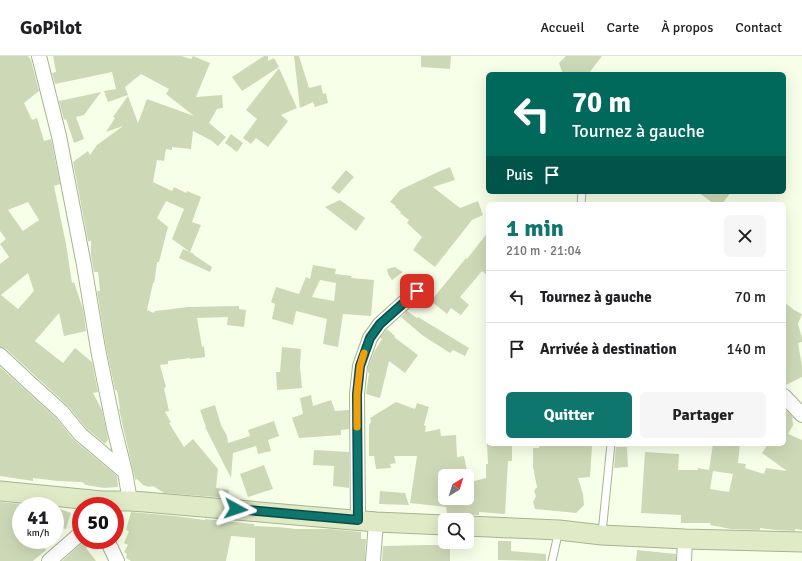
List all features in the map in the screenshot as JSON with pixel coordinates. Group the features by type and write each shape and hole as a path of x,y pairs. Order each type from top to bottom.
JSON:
{"main road":[{"path":"0,491 72,500"},
{"path":"124,502 367,521 438,525"},
{"path":"474,526 560,530 602,535 685,539 802,542"}],"street":[{"path":"39,56 59,136 84,265 99,357 125,472 130,501"},
{"path":"374,561 367,521 357,394 360,366 370,338 380,324 417,291"},
{"path":"0,355 62,412 80,434 125,472"},
{"path":"786,398 802,415"},
{"path":"684,561 685,539"},
{"path":"49,561 72,541"},
{"path":"111,549 117,561"}],"lane":[{"path":"602,535 611,446"},
{"path":"552,561 560,530"}],"building":[{"path":"0,56 28,56 31,60 39,91 24,103 32,120 37,118 44,141 51,139 60,184 54,186 66,244 72,283 74,282 83,309 86,331 64,336 59,313 35,341 63,363 75,348 92,362 98,392 93,393 102,410 108,440 105,444 86,428 68,406 6,349 0,347 0,264 9,257 0,244 6,239 0,231","holes":["28,202 39,220 23,231 8,210","28,273 34,291 18,309 1,295"]},
{"path":"53,56 181,56 191,59 193,56 210,63 196,97 222,95 223,108 217,109 209,123 226,137 218,146 212,141 193,131 191,149 172,147 172,150 166,149 164,161 157,160 153,182 172,191 174,187 186,193 187,191 201,197 192,222 201,225 190,252 172,239 184,209 166,201 157,218 168,227 159,262 157,262 154,283 147,310 154,313 155,311 188,307 239,306 239,309 246,310 244,327 227,325 228,317 197,318 202,347 204,346 205,357 168,361 168,364 160,365 166,387 164,388 169,411 165,412 171,422 169,423 184,447 193,439 218,469 216,488 229,490 228,498 164,493 153,486 149,487 143,485 137,479 135,480 119,409 117,390 115,390 106,347 97,291 100,291 98,272 94,272 91,255 91,241 88,241 73,162 88,151 90,155 97,145 123,126 106,132 115,118 113,117 128,96 138,123 147,99 194,116 166,94 169,89 141,74 125,87 128,95 108,102 104,91 116,89 112,72 55,84 52,73 56,72"},
{"path":"264,56 268,56 268,61 274,58 279,67 242,91 232,77"},
{"path":"294,56 299,56 309,88 321,85 323,94 326,93 328,103 315,107 313,102 300,108"},
{"path":"421,56 451,56 450,69 421,67"},
{"path":"566,56 602,56 590,72 562,72 559,63"},
{"path":"279,68 297,108 281,115 288,121 268,147 256,138 251,144 243,138 257,119 246,110"},
{"path":"101,92 84,115 76,117 84,139 74,143 66,119 64,120 59,101"},
{"path":"231,134 243,143 237,152 225,143"},
{"path":"450,167 455,180 433,187 460,208 478,201 483,215 472,220 435,267 413,250 422,237 407,223 409,220 400,213 401,212 395,207 396,206 390,202 400,190"},
{"path":"346,170 354,177 339,194 331,188"},
{"path":"701,194 730,194 724,202 711,202"},
{"path":"340,200 365,218 356,231 325,207"},
{"path":"486,235 486,274 482,271 460,297 469,305 461,315 451,308 447,314 431,301 466,258 467,259"},
{"path":"183,249 194,254 212,267 210,272 179,258"},
{"path":"313,265 336,269 335,274 352,276 351,278 374,280 371,316 343,314 338,347 323,344 327,319 296,311 293,325 272,319 275,304 271,302 276,287 299,294 306,277 310,279","holes":["320,280 336,283 334,301 312,297"]},
{"path":"395,267 403,272 392,280 387,269"},
{"path":"786,304 802,314 798,324 802,342 798,343 802,366 802,377 786,385"},
{"path":"407,311 469,348 465,356 453,350 450,353 422,335 401,317"},
{"path":"387,329 395,336 394,337 418,355 405,373 389,361 380,398 366,394 369,373 368,368 374,352 382,339 380,338"},
{"path":"282,347 301,349 300,367 302,388 277,390 276,372 280,372"},
{"path":"0,367 56,418 74,440 117,476 118,487 104,488 86,485 82,482 33,478 33,481 0,476"},
{"path":"311,395 313,406 331,400 335,411 349,410 349,429 341,430 341,435 299,438 292,418 303,414 300,398"},
{"path":"396,402 415,409 417,403 429,407 424,425 426,426 425,432 440,429 441,436 456,435 457,457 464,456 467,469 438,469 438,505 474,505 474,481 486,478 486,464 488,464 487,446 512,446 512,461 508,461 505,514 479,512 479,515 474,515 474,513 447,513 446,507 410,503 417,456 394,456 396,463 390,464 391,468 376,469 374,456 369,456 369,425 371,422 370,418"},
{"path":"215,405 221,425 227,436 228,443 250,436 248,430 274,421 279,436 268,440 271,451 258,454 256,446 233,453 231,478 205,427 200,410"},
{"path":"786,410 792,416 793,425 788,434 802,440 802,530 795,529 795,531 760,528 760,530 731,529 710,525 711,523 681,523 681,515 641,513 645,452 679,454 678,470 698,470 698,468 709,470 713,446 740,446 738,463 746,464 745,468 764,474 766,468 787,471 762,453 767,446 786,446","holes":["713,471 733,474 729,492 710,489"]},
{"path":"540,446 592,446 590,477 578,478 583,494 584,505 576,513 535,509 533,502 536,496 534,491 537,487 533,467 533,448 539,448"},
{"path":"616,447 627,447 628,467 614,468"},
{"path":"314,450 349,452 349,488 333,486 334,466 313,465"},
{"path":"264,465 273,489 248,497 240,474"},
{"path":"380,491 405,493 409,505 379,504"},
{"path":"0,502 12,503 12,549 46,550 33,561 0,561"},
{"path":"64,510 71,513 66,529 64,529"},
{"path":"131,512 254,524 254,526 296,529 330,529 361,532 361,539 366,539 365,561 255,561 255,538 231,536 226,561 131,561 126,558 127,554 124,552 128,545 124,543 129,531 126,530"},
{"path":"498,541 511,541 511,551 546,554 546,561 498,560"},
{"path":"438,545 438,549 450,549 450,561 382,561 383,546"},
{"path":"75,549 87,549 96,561 62,561"},
{"path":"637,550 676,554 676,561 636,561"}],"slow traffic":[{"path":"357,427 357,394 360,366 364,353"}],"route":[{"path":"236,509 358,520 357,394 360,366 370,338 380,324 417,291"}]}
